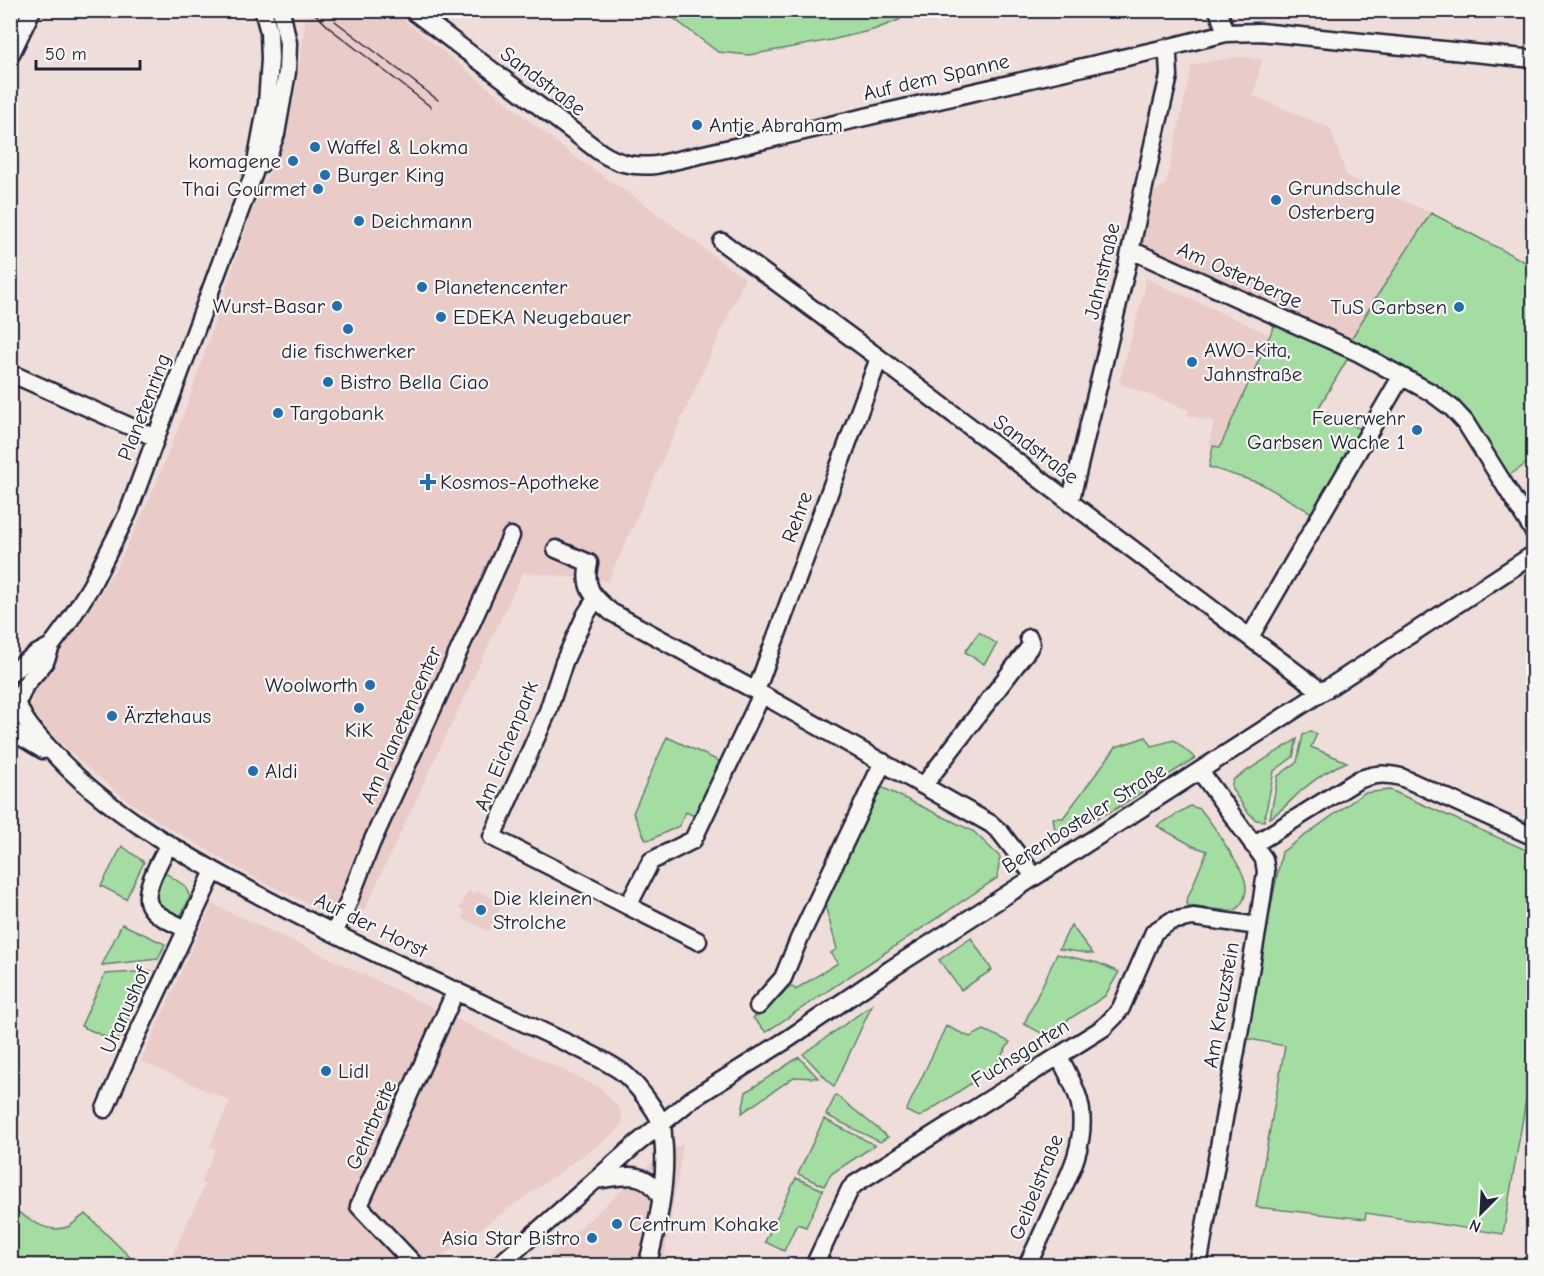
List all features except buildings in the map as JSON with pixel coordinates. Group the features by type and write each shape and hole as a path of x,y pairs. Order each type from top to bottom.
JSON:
{"street":[{"path":"10,56 32,10"},
{"name":"Sandstraße","path":"412,10 610,159 630,166 656,165"},
{"path":"1218,10 1226,33"},
{"name":"Planetenring","path":"16,708 25,686 45,662 51,646 79,607 107,558 128,513 254,173 269,152 278,125 287,72 288,44 276,11"},
{"name":"Auf dem Spanne","path":"656,165 1226,33 1260,32 1533,59"},
{"name":"Jahnstraße","path":"1070,503 1131,250 1169,76 1166,48"},
{"name":"Sandstraße","path":"722,242 1322,692"},
{"name":"Am Osterberge","path":"1131,250 1359,353 1432,393 1459,415 1533,532"},
{"name":"Rehre","path":"759,693 879,358"},
{"path":"10,373 156,438"},
{"path":"1250,638 1401,377"},
{"name":"Am Planetencenter","path":"334,933 376,833 511,536"},
{"path":"556,549 589,563 586,575 588,587 596,599 611,612 991,824 1001,833 1034,876"},
{"name":"Berenbosteler Straße","path":"498,1266 595,1180 693,1099 1533,554"},
{"name":"Am Eichenpark","path":"596,599 586,614 564,662 548,711 492,837 698,942"},
{"path":"924,785 1029,648 1031,644 1029,638"},
{"name":"Planetenring","path":"10,673 51,646"},
{"name":"Auf der Horst","path":"10,680 17,688 16,708 33,730 59,760 123,813 214,871 334,933 605,1061 624,1074 646,1098 662,1124"},
{"path":"628,906 651,861 693,840 759,693"},
{"name":"Auf der Horst","path":"10,730 59,760"},
{"path":"758,1006 783,978 799,939 883,762"},
{"name":"Am Kreuzstein","path":"1197,1266 1266,872 1264,859 1200,771"},
{"path":"1253,845 1358,780 1376,774 1401,777 1533,837"},
{"path":"169,844 150,883 147,898 153,911 186,929"},
{"name":"Uranushof","path":"105,1109 214,871"},
{"name":"Fuchsgarten","path":"814,1266 850,1189 855,1184 1103,1028 1120,1008 1154,932 1171,921 1193,917 1258,926"},
{"name":"Gehrbreite","path":"412,1263 359,1206 456,990"},
{"name":"Geibelstraße","path":"1027,1266 1077,1157 1082,1130 1081,1109 1059,1056"},
{"path":"647,1266 661,1198 665,1153 662,1124"},
{"path":"595,1180 638,1176 656,1187 661,1198"}],"shaded area":[{"path":"332,11 393,11 572,155 637,199 745,278 608,581 523,572 356,927 257,879 131,803 58,741 30,708 35,685 118,565 150,498 185,411 254,205 282,145 296,90 306,17"},
{"name":"Grundschule Osterberg","path":"1234,57 1262,60 1253,96 1330,128 1347,176 1431,213 1350,341 1145,247 1142,243 1152,193 1166,185 1192,65"},
{"name":"AWO-Kita, Jahnstraße","path":"1145,278 1270,335 1220,448 1209,444 1214,422 1187,415 1189,410 1119,383 1145,288"},
{"name":"Die kleinen Strolche","path":"476,890 503,903 489,931 462,918 465,912 459,909 468,891 474,894"},
{"path":"212,904 602,1089 619,1108 621,1124 617,1131 429,1265 425,1265 383,1226 374,1236 403,1265 168,1265 205,1185 201,1182 216,1149 210,1146 230,1101 141,1061"},
{"name":"Centrum Kohake","path":"683,1144 663,1265 530,1266 550,1255 641,1171 665,1153"}],"green space":[{"path":"908,10 899,20 873,30 749,55 718,52 664,11"},
{"name":"TuS Garbsen","path":"1431,213 1533,266 1533,459 1504,479 1464,409 1350,341"},
{"path":"1275,324 1348,358 1318,409 1365,431 1315,515 1262,484 1209,467 1213,446 1220,447"},
{"path":"979,632 997,644 984,664 965,652"},
{"path":"1310,731 1317,734 1311,747 1347,762 1312,782 1270,818 1278,776 1297,762 1303,735"},
{"path":"667,737 721,762 696,817 686,812 679,826 646,840 633,813"},
{"path":"1146,737 1152,746 1174,740 1195,758 1114,810 1056,837 1053,818 1063,818 1116,747"},
{"path":"1297,739 1293,757 1274,771 1264,821 1256,820 1232,789 1234,779"},
{"path":"877,785 973,831 1000,857 997,878 766,1032 753,1018 792,986 796,990 838,963 831,953 837,949 824,901"},
{"path":"1390,790 1533,853 1533,1059 1503,1234 1366,1213 1365,1219 1256,1207 1285,1046 1244,1038 1282,852 1364,793"},
{"path":"1190,806 1200,809 1205,815 1241,870 1246,894 1236,910 1188,906 1186,902 1207,851 1157,826"},
{"path":"122,846 144,862 126,899 101,886"},
{"path":"164,872 185,886 190,897 179,919 163,911 156,902 157,891"},
{"path":"122,924 165,944 158,959 102,965"},
{"path":"1071,925 1093,954 1059,949"},
{"path":"971,938 992,970 961,990 939,960"},
{"path":"1057,954 1098,963 1119,972 1105,996 1045,1035 1024,1024"},
{"path":"151,971 117,1042 81,1026 105,974"},
{"path":"872,1005 834,1087 803,1054"},
{"path":"946,1026 970,1037 984,1030 1010,1042 993,1069 920,1117 906,1111"},
{"path":"799,1057 818,1078 794,1077 742,1113 746,1092"},
{"path":"836,1095 888,1137 880,1142 826,1115"},
{"path":"824,1119 875,1145 831,1174 824,1186 798,1174"},
{"path":"796,1178 823,1190 806,1227 797,1224 784,1251 765,1242"},
{"path":"11,1208 39,1224 54,1229 70,1226 86,1214 138,1265 11,1265"}],"tram line":[{"path":"311,10 332,30 431,107"},
{"path":"335,21 438,100"}],"place":[{"name":"Antje Abraham","path":"697,125"},
{"name":"Waffel & Lokma","path":"315,147"},
{"name":"komagene","path":"293,161"},
{"name":"Burger King","path":"325,175"},
{"name":"Thai Gourmet","path":"318,189"},
{"name":"Grundschule Osterberg","path":"1276,200"},
{"name":"Deichmann","path":"359,221"},
{"name":"Planetencenter","path":"422,287"},
{"name":"Wurst-Basar","path":"337,306"},
{"name":"TuS Garbsen","path":"1459,307"},
{"name":"EDEKA Neugebauer","path":"441,317"},
{"name":"die fischwerker","path":"348,329"},
{"name":"AWO-Kita, Jahnstraße","path":"1192,362"},
{"name":"Bistro Bella Ciao","path":"328,382"},
{"name":"Targobank","path":"278,413"},
{"name":"Feuerwehr Garbsen Wache 1","path":"1417,430"},
{"name":"Kosmos-Apotheke","path":"428,482"},
{"name":"Woolworth","path":"370,685"},
{"name":"KiK","path":"359,708"},
{"name":"Ärztehaus","path":"112,716"},
{"name":"Aldi","path":"253,771"},
{"name":"Die kleinen Strolche","path":"481,910"},
{"name":"Lidl","path":"326,1071"},
{"name":"Centrum Kohake","path":"617,1224"},
{"name":"Asia Star Bistro","path":"592,1238"}]}
